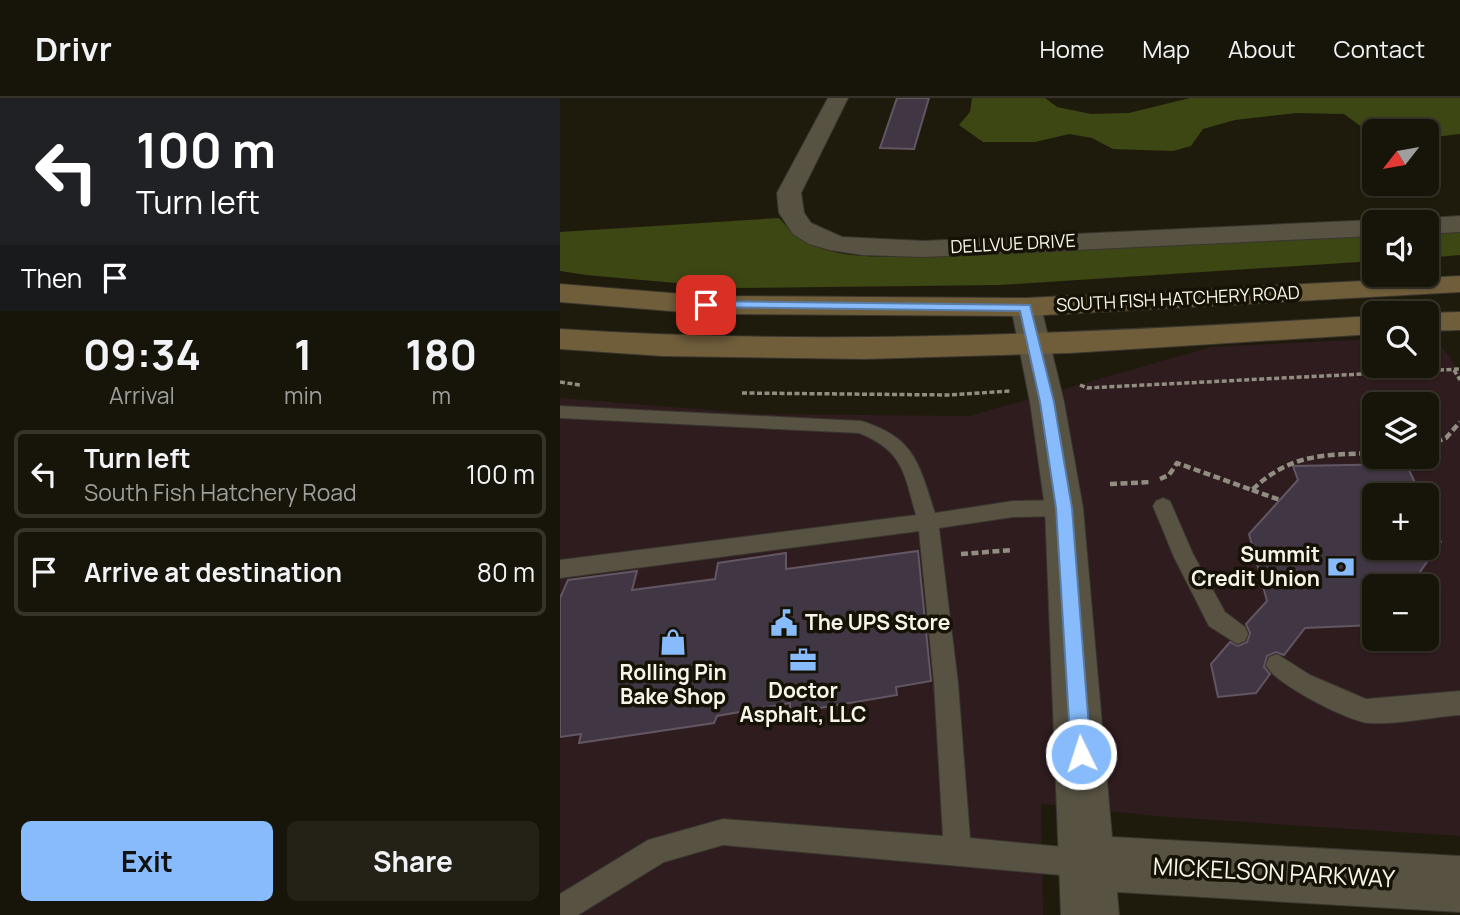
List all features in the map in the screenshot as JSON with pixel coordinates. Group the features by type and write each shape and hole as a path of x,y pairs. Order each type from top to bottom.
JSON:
{"main road":[{"name":"SOUTH FISH HATCHERY ROAD","path":"560,293 706,305 1026,307 1460,284"},
{"path":"1439,322 1460,321"},
{"name":"SOUTH FISH HATCHERY ROAD","path":"560,339 655,348 1034,345 1362,326"}],"street":[{"name":"DELLVUE DRIVE","path":"838,98 789,193 788,204 792,217 803,229 831,243 854,248 924,249 1362,229"},
{"path":"1439,225 1460,224"},
{"path":"1026,307 1047,402 1064,508 1089,889"},
{"name":"MICKELSON PARKWAY","path":"1089,889 1174,866 1460,884"}],"lane":[{"path":"560,412 861,427 887,437 910,463 928,522 946,683 957,850"},
{"path":"1163,506 1184,557 1217,619 1237,635"},
{"path":"560,569 1013,509 1064,508"},
{"path":"1277,664 1301,683 1366,711 1460,703"},
{"path":"560,910 658,850 723,832 957,850 1089,889"}],"path":[{"path":"1453,369 1460,380"},
{"path":"1087,388 1460,369"},
{"path":"560,382 584,386"},
{"path":"729,393 989,393"},
{"path":"1439,441 1446,438 1460,422"},
{"path":"1252,490 1267,474 1284,463 1303,457 1362,454"},
{"path":"1110,484 1153,482 1169,475 1177,463 1280,500"}],"shaded area":[{"path":"1362,340 1362,378 1439,378 1439,344 1460,371 1460,836 1166,817 1041,804 1043,915 560,915 560,398 758,414 970,416 1211,347"}],"green space":[{"path":"972,98 1045,98 1057,107 1091,114 1129,113 1190,98 1460,98 1460,134 1439,136 1439,119 1362,119 1362,127 1344,114 1297,113 1235,120 1203,129 1191,146 1173,151 1113,149 1092,138 1069,134 1035,142 983,142 959,125 970,112"},
{"path":"779,218 793,233 828,251 877,257 1362,235 1362,262 999,285 732,288 560,271 560,232"},
{"path":"1460,230 1460,255 1439,257 1439,231"}],"building":[{"path":"897,98 929,98 914,149 880,148"},
{"name":"Summit Credit Union","path":"1362,465 1362,469 1408,469 1415,483 1362,483 1362,560 1428,560 1418,574 1362,574 1362,626 1305,628 1284,655 1276,652 1267,656 1264,667 1270,674 1256,693 1218,697 1211,664 1230,642 1238,646 1247,642 1250,633 1246,624 1267,601 1249,534 1298,480 1293,466"},
{"path":"918,551 931,681 896,687 897,695 790,713 790,703 717,716 714,723 579,743 581,734 560,737 560,598 568,580 637,571 632,590 715,579 718,563 786,553 786,569"}],"place":[{"name":"Summit Credit Union","path":"1341,567"},
{"name":"The UPS Store","path":"784,623"},
{"name":"Rolling Pin Bake Shop","path":"673,642"},
{"name":"Doctor Asphalt, LLC","path":"803,660"}],"route":[{"path":"706,305 1026,307 1047,402 1064,508 1081,754"}]}
